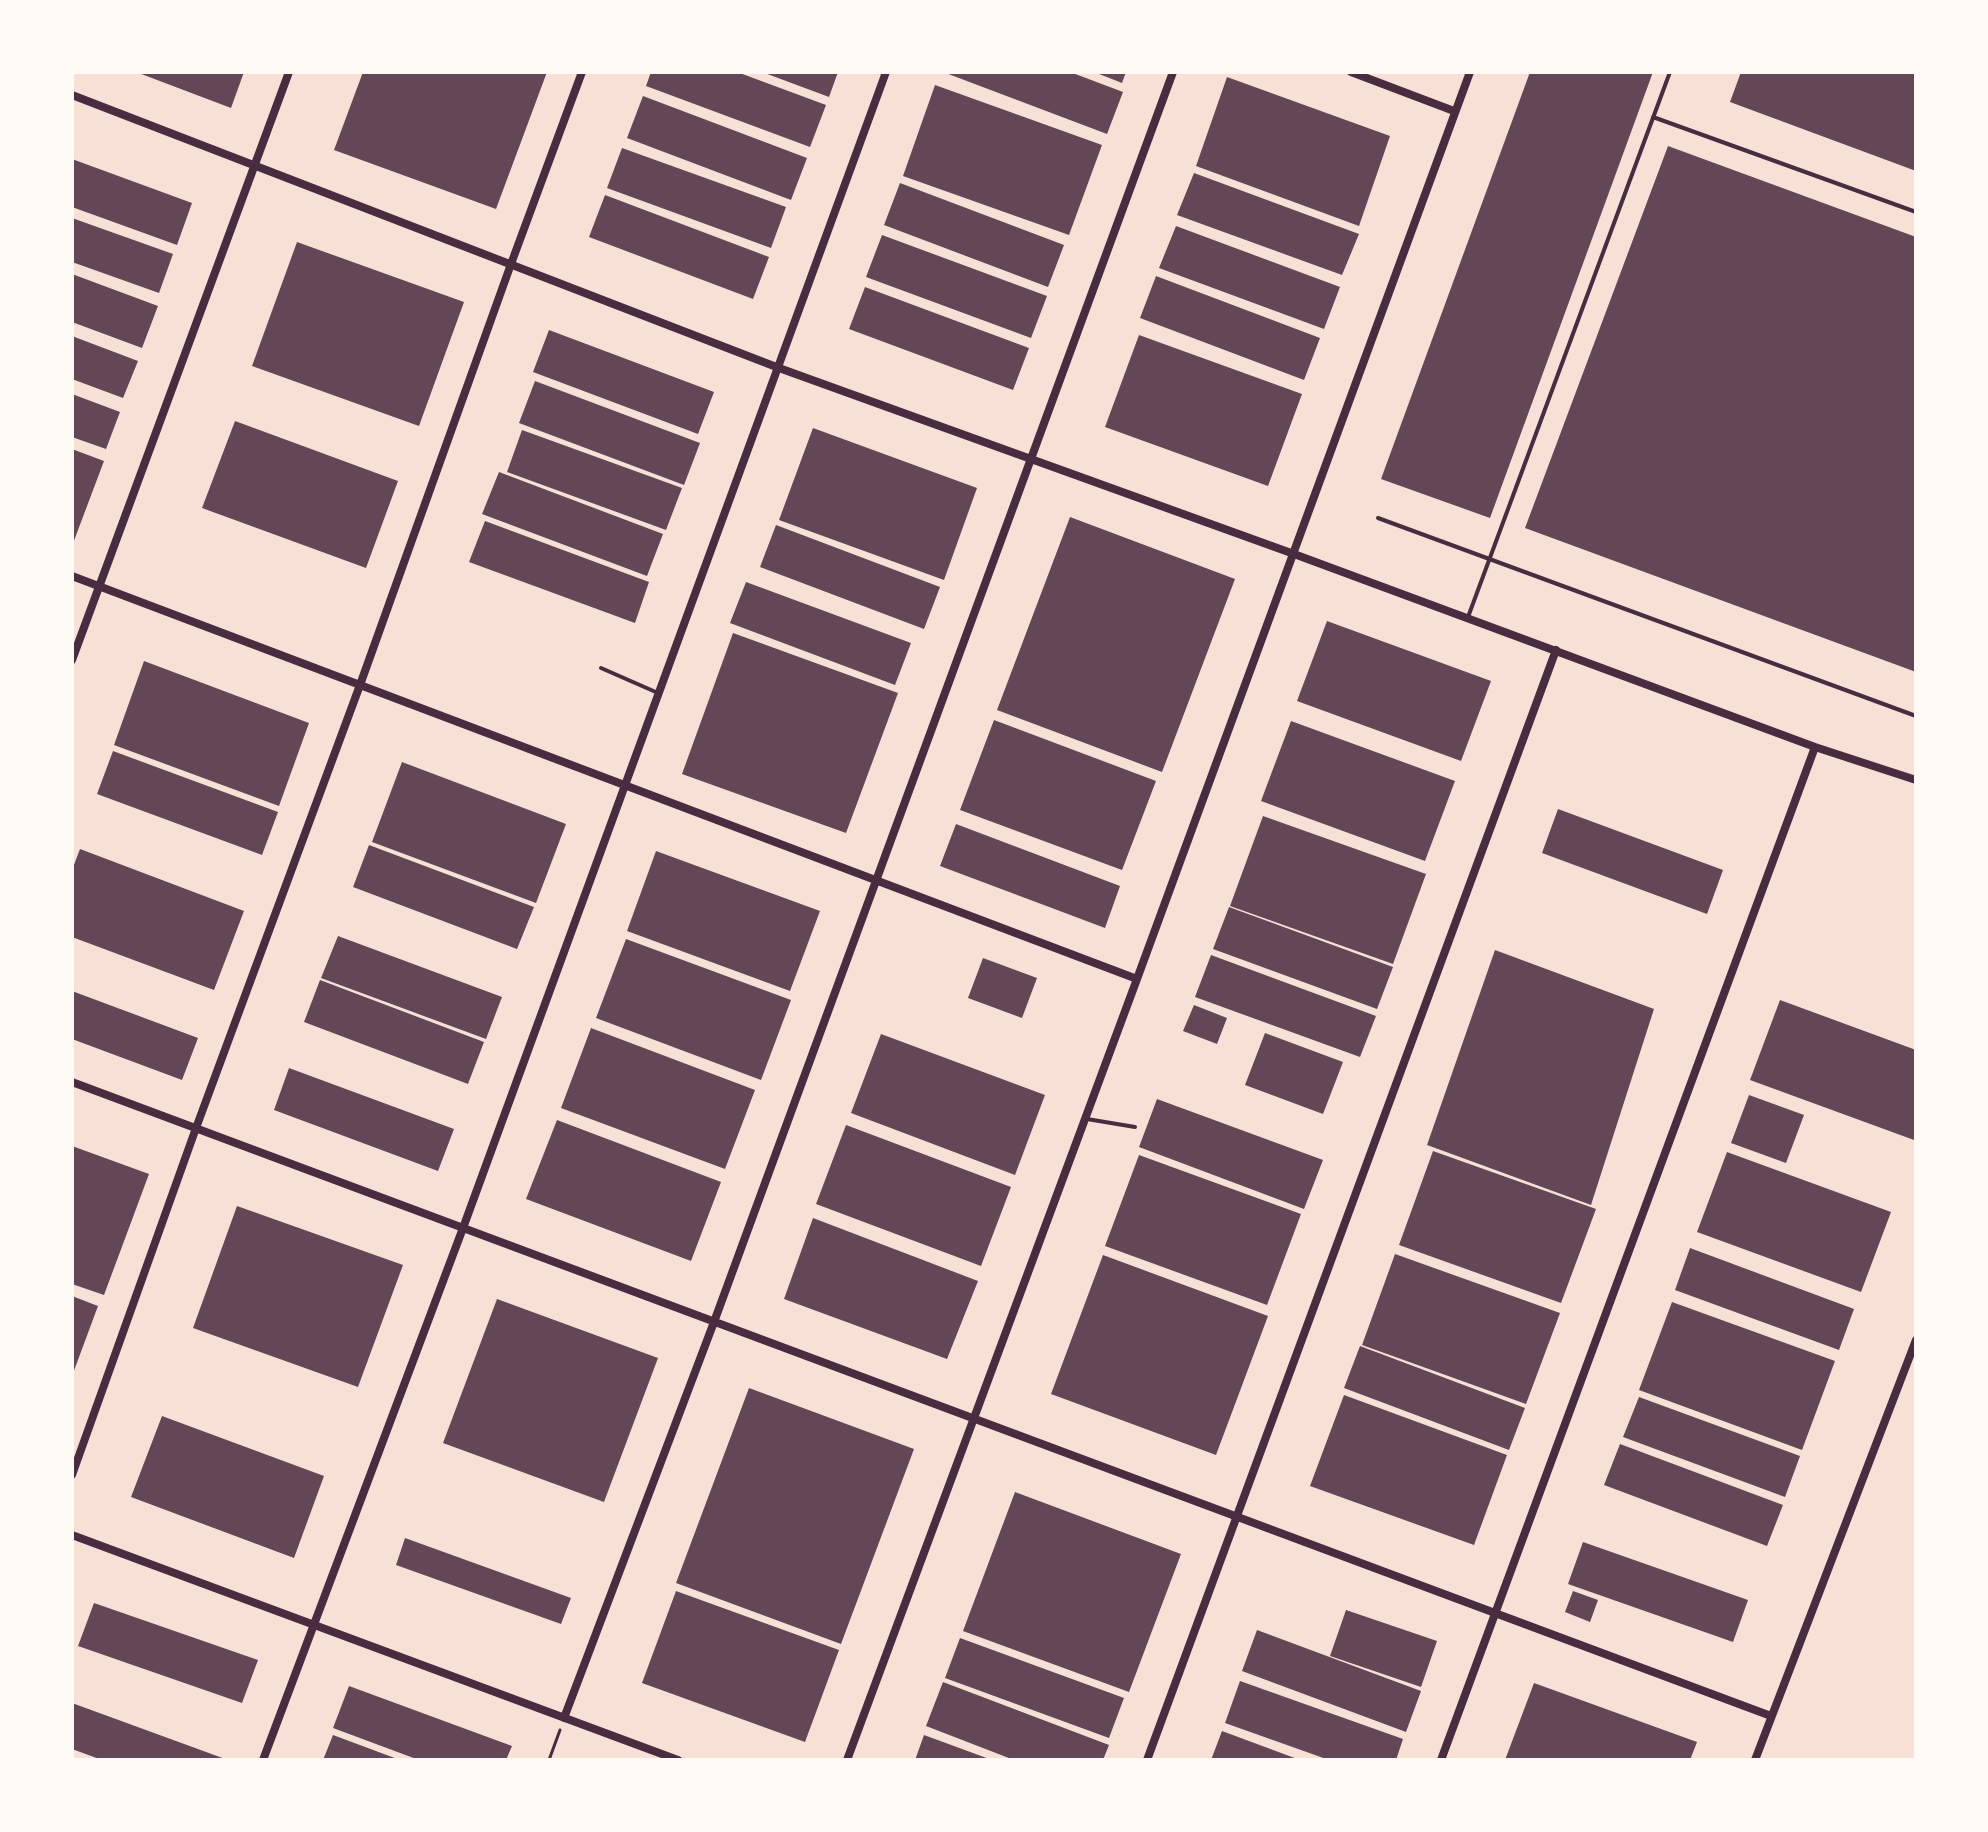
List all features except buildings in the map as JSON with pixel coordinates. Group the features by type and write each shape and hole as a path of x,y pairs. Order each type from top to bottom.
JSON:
{"street":[{"path":"72,660 289,72"},
{"path":"72,1475 582,72"},
{"path":"263,1760 463,1228 886,72"},
{"path":"564,1718 714,1322 1173,72"},
{"path":"1351,72 1454,111"},
{"path":"847,1760 1470,72"},
{"path":"72,95 779,368 1468,617 1815,747 1916,780"},
{"path":"72,576 1137,979"},
{"path":"1147,1760 1556,650"},
{"path":"1441,1760 1815,747"},
{"path":"72,1082 1771,1716"},
{"path":"1755,1760 1916,1340"},
{"path":"72,1535 678,1760"}],"lane":[{"path":"1468,617 1670,72"},
{"path":"1653,117 1916,212"},
{"path":"1378,518 1916,716"},
{"path":"601,668 658,693"},
{"path":"1084,1118 1135,1127"}],"path":[{"path":"549,1760 564,1718"}]}
